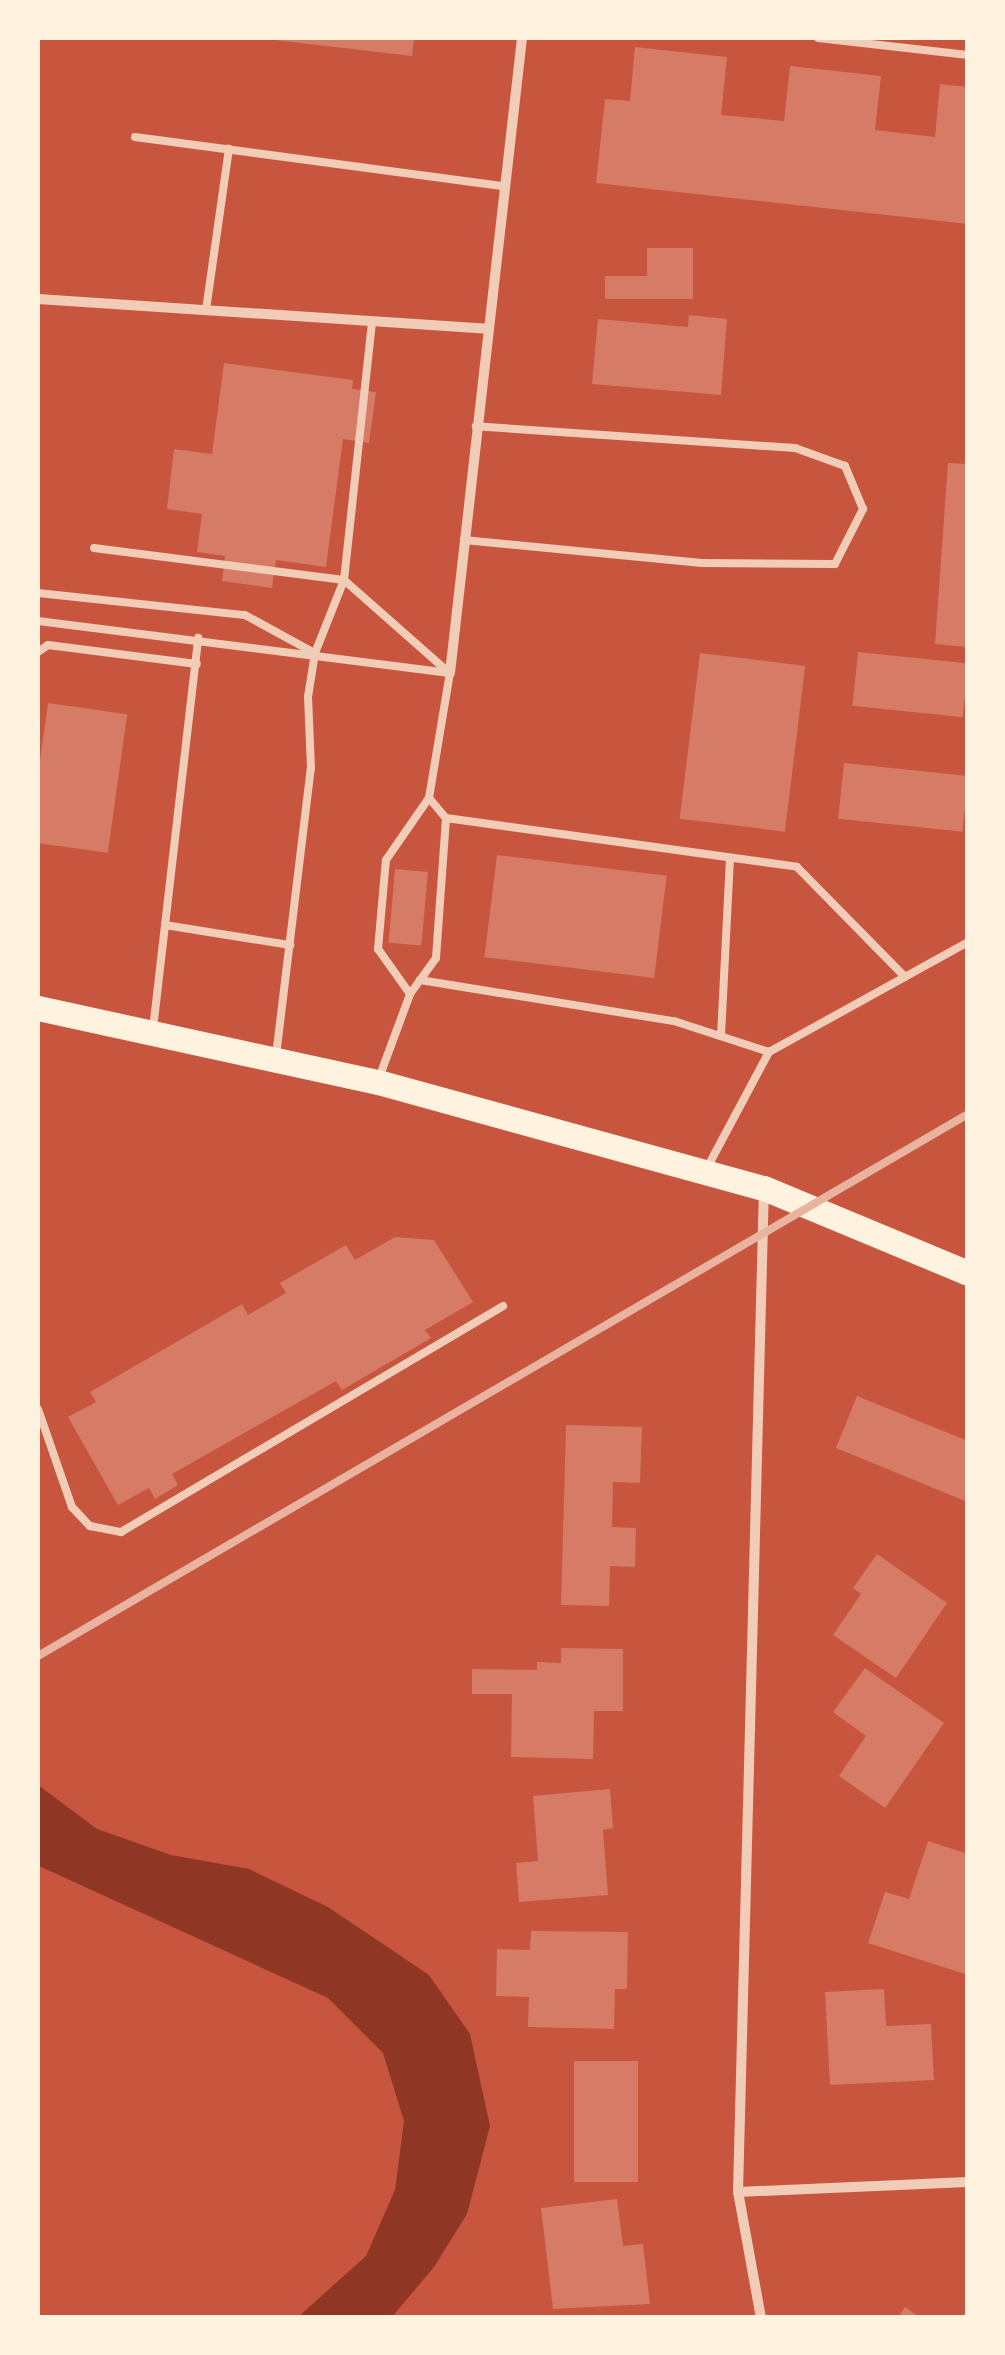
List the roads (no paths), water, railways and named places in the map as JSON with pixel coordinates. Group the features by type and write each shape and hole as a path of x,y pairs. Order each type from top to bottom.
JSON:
{"main road":[{"path":"38,1008 378,1082 764,1188 968,1274"}],"street":[{"path":"450,673 522,38"},
{"path":"38,299 486,329"},
{"path":"761,2318 738,2192 764,1188"},
{"path":"738,2192 968,2182"}],"lane":[{"path":"818,38 968,55"},
{"path":"136,137 504,186"},
{"path":"206,310 229,150"},
{"path":"276,1060 312,768 308,698 315,653 344,580 372,321"},
{"path":"464,540 702,563 834,564 863,509 845,466 795,448 476,426"},
{"path":"94,548 344,580 450,673"},
{"path":"38,593 245,616 315,653"},
{"path":"38,622 198,638 450,673"},
{"path":"153,1034 198,638"},
{"path":"38,652 48,645 196,664"},
{"path":"410,994 378,948 386,860 428,798 450,673"},
{"path":"428,798 446,818 797,867 905,976"},
{"path":"378,1082 410,994 436,958 446,818"},
{"path":"721,1036 730,858"},
{"path":"165,925 290,945"},
{"path":"705,1172 769,1052 968,942"},
{"path":"420,980 674,1021 769,1052"},
{"path":"38,1409 72,1507 90,1526 120,1532 503,1306"}],"railway":[{"path":"38,1656 968,1114"}]}
